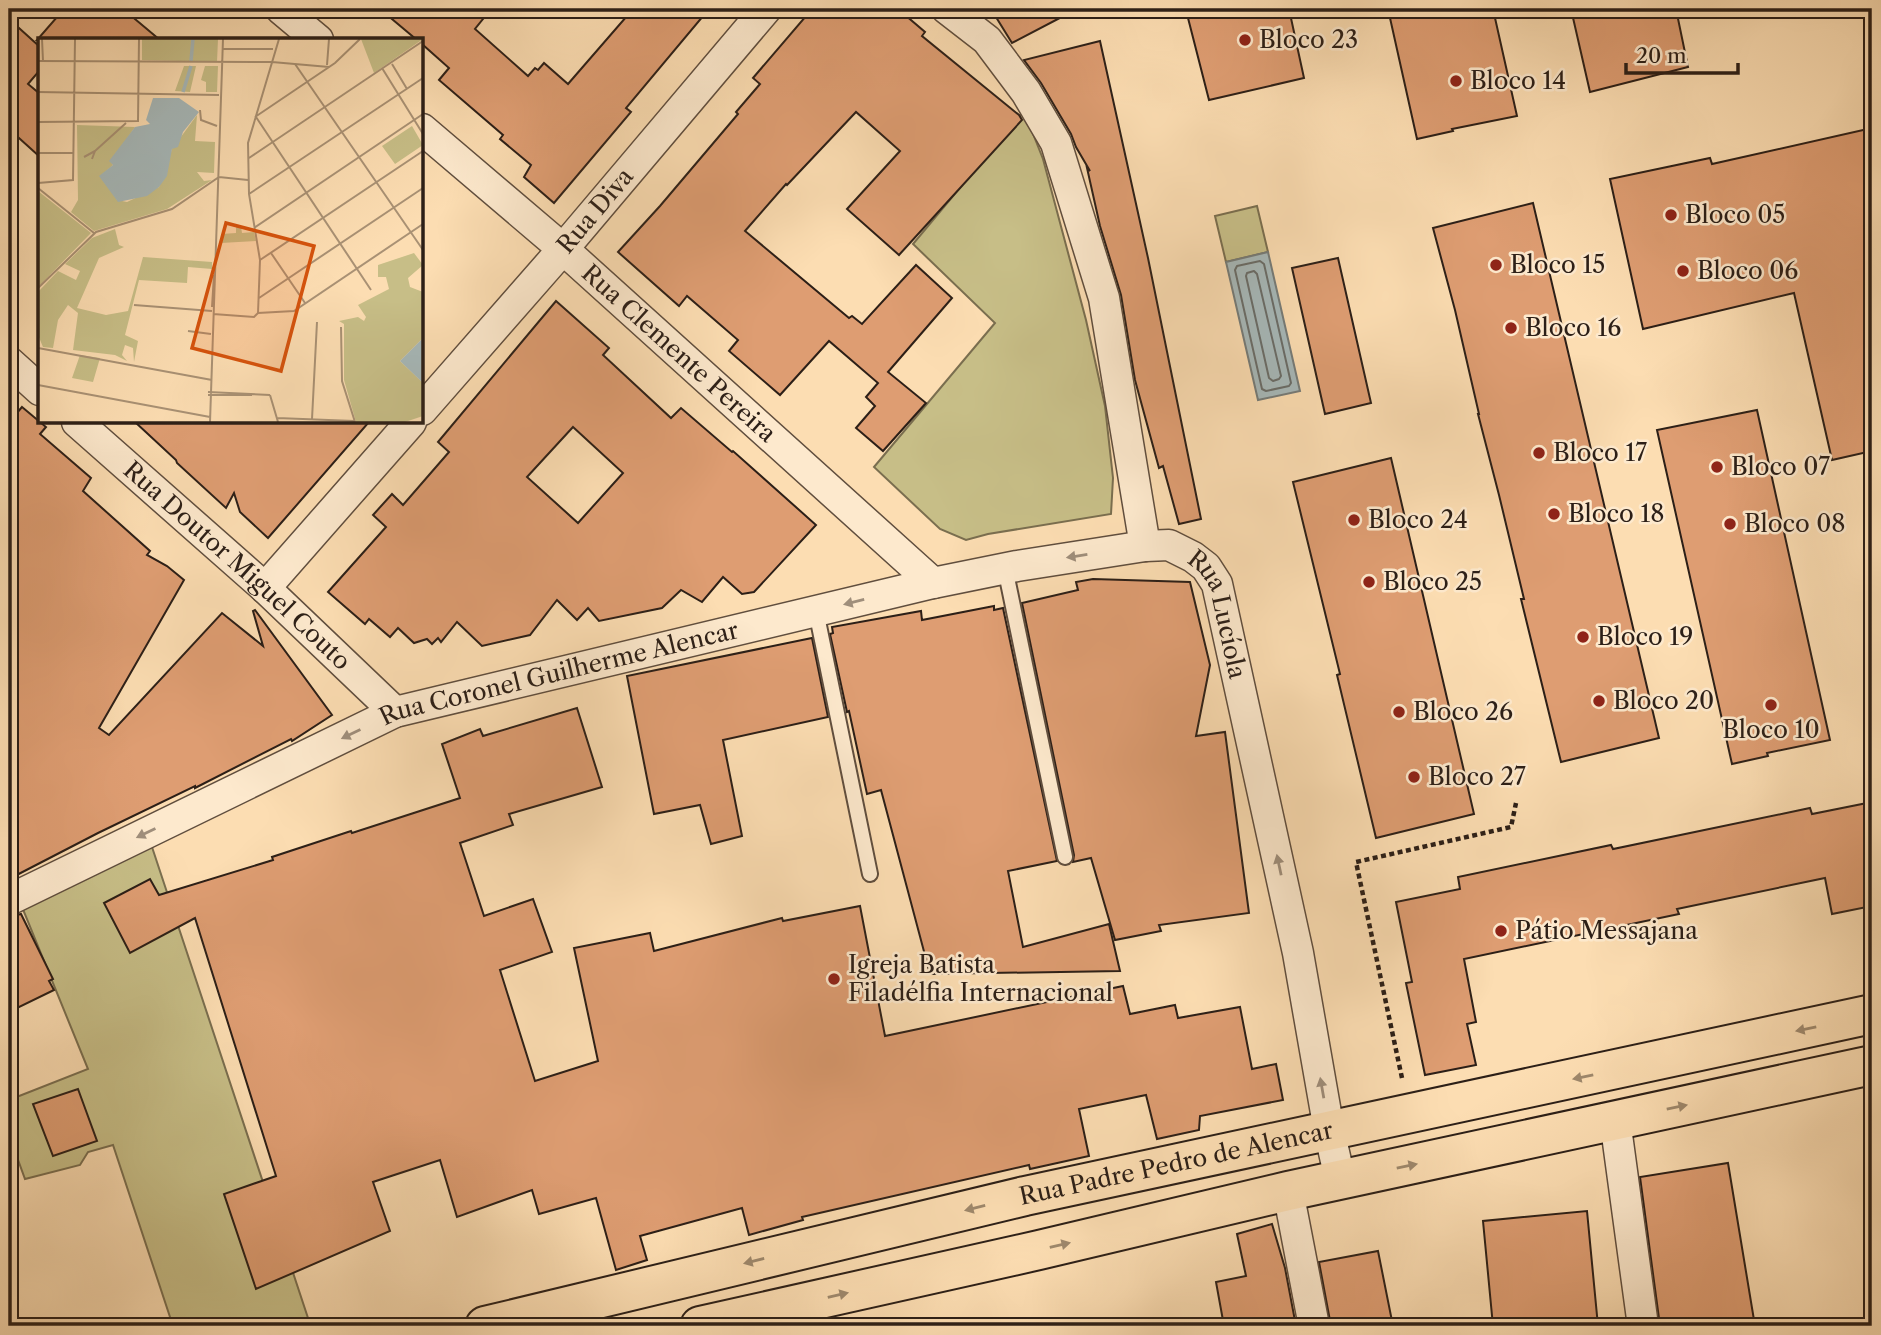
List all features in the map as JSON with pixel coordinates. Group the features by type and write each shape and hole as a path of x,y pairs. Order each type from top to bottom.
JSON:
{"main road":[{"name":"Rua Padre Pedro de Alencar","path":"501,1324 1012,1199 1872,1014"},
{"name":"Rua Padre Pedro de Alencar","path":"700,1326 1049,1248 1340,1179 1872,1065"}],"street":[{"path":"281,9 316,38"},
{"name":"Rua Diva","path":"424,408 563,249 766,9"},
{"name":"Rua Lucíola","path":"947,9 987,40 1026,92 1056,143 1104,298 1144,546 1169,545 1206,567 1217,584 1298,953 1340,1179"},
{"name":"Rua Clemente Pereira","path":"424,131 563,249 933,583"},
{"path":"9,362 38,388"},
{"name":"Rua Doutor Miguel Couto","path":"79,424 265,588 395,712"},
{"path":"265,588 409,424"},
{"name":"Rua Coronel Guilherme Alencar","path":"9,900 395,712 933,583 1005,568 1144,546"},
{"path":"1615,1120 1643,1326"},
{"path":"1289,1191 1314,1326"}],"lane":[{"path":"1005,568 1065,857"},
{"path":"816,611 870,874"}],"path":[{"path":"1409,1113 1356,862 1511,827 1516,803"}],"shaded area":[{"path":"1024,111 1043,159 1086,320 1105,406 1113,478 1111,514 966,540 940,529 874,467 995,323 913,244"},
{"path":"1257,206 1268,252 1226,262 1215,216"},
{"path":"150,841 310,1324 173,1326 113,1145 88,1152 80,1165 25,1179 9,1135 9,1100 88,1069 22,907"}],"water":[{"path":"1268,252 1300,391 1258,400 1226,262"}],"building":[{"path":"64,9 123,9 158,38 39,38"},
{"path":"380,9 491,9 475,29 528,76 544,63 568,84 633,9 709,9 626,108 631,112 554,203 524,177 531,165 500,139 503,135 439,80 449,68 424,46 424,38 415,38"},
{"path":"812,9 898,9 925,32 922,36 1022,120 899,255 847,209 900,151 856,112 745,231 849,318 852,316 862,324 916,265 952,298 888,372 926,403 883,451 856,428 875,406 866,397 878,383 829,341 780,395 729,351 738,340 687,296 679,306 618,252 738,114 736,112 760,84 753,78"},
{"path":"991,9 1077,9 1012,43"},
{"name":"Bloco 23","path":"1228,9 1289,9 1304,78 1209,100 1188,18"},
{"path":"1388,9 1493,9 1517,116 1417,139"},
{"path":"1571,9 1676,9 1688,67 1590,92"},
{"path":"9,19 38,45 38,72 28,84 38,92 38,155 9,129"},
{"path":"1100,41 1148,258 1201,519 1179,524 1163,466 1159,468 1135,380 1121,295 1100,226 1087,168 1090,171 1041,83 1024,60"},
{"path":"1872,128 1872,451 1832,460 1794,293 1643,329 1610,179 1710,158 1712,164"},
{"path":"1533,203 1659,738 1561,762 1455,310 1433,228"},
{"path":"1338,258 1371,403 1325,414 1292,268"},
{"path":"556,301 609,348 603,355 671,418 681,408 816,525 754,592 742,594 723,577 702,602 681,590 662,608 599,621 588,608 577,620 557,600 530,635 482,646 457,622 441,642 438,638 432,644 427,639 414,643 398,628 390,637 369,619 365,624 328,592 386,527 373,515 392,494 403,505 449,452 438,442","holes":["573,427 623,473 578,523 527,477"]},
{"path":"22,407 38,420 38,424 46,427 40,434 91,478 83,491 150,551 147,555 184,580 99,728 109,735 222,613 263,646 253,611 255,610 332,715 292,741 291,739 98,833 9,879 9,408 16,414"},
{"path":"1757,410 1830,740 1767,753 1768,756 1732,764 1657,430"},
{"path":"137,424 367,424 268,538 240,512 234,493 226,508"},
{"path":"1391,458 1474,814 1376,838 1337,675 1340,674 1293,482"},
{"path":"1093,579 1190,582 1210,665 1196,736 1225,732 1249,913 1159,925 1161,931 1115,940 1091,858 1073,862 1074,855 1022,603 1078,590 1076,582"},
{"path":"994,606 994,610 1003,608 1057,861 1008,871 1023,947 1109,924 1120,971 930,974 881,790 867,794 830,634 833,633 832,627 921,611 922,620"},
{"path":"812,638 828,717 723,740 742,836 711,844 700,805 654,814 627,676"},
{"path":"577,708 602,787 509,814 513,825 460,843 484,916 533,899 552,952 500,970 535,1081 598,1061 574,948 650,933 654,951 782,918 783,921 860,906 885,1036 1123,986 1130,1014 1175,1005 1178,1018 1240,1007 1252,1069 1276,1064 1283,1100 1200,1116 1199,1130 1157,1139 1146,1095 1079,1109 1089,1156 1030,1169 1029,1165 802,1217 803,1220 749,1235 742,1208 640,1236 647,1260 616,1270 596,1198 539,1214 532,1190 457,1217 440,1160 373,1182 390,1231 256,1289 224,1194 276,1176 195,918 130,953 104,903 150,879 159,895 460,798 442,744 480,729 483,736"},
{"name":"Pátio Messajana","path":"1872,802 1872,906 1832,914 1825,878 1677,909 1679,914 1464,959 1476,1022 1467,1024 1476,1065 1425,1075 1406,983 1412,982 1396,902 1460,889 1458,877 1611,845 1613,849 1810,808 1812,814"},
{"path":"21,914 53,979 49,981 54,990 9,1012 9,917"},
{"path":"78,1089 97,1141 53,1156 33,1104"},
{"path":"1728,1163 1755,1326 1660,1326 1640,1177"},
{"path":"1587,1211 1598,1326 1493,1326 1483,1221"},
{"path":"1272,1224 1285,1268 1296,1326 1224,1326 1216,1282 1246,1276 1237,1234"},
{"path":"1378,1251 1393,1326 1331,1326 1319,1262"}],"place":[{"name":"Bloco 23","path":"1245,40"},
{"name":"Bloco 14","path":"1456,81"},
{"name":"Bloco 05","path":"1671,215"},
{"name":"Bloco 15","path":"1496,265"},
{"name":"Bloco 06","path":"1683,271"},
{"name":"Bloco 16","path":"1511,328"},
{"name":"Bloco 17","path":"1539,453"},
{"name":"Bloco 07","path":"1717,467"},
{"name":"Bloco 18","path":"1554,514"},
{"name":"Bloco 24","path":"1354,520"},
{"name":"Bloco 08","path":"1730,524"},
{"name":"Bloco 25","path":"1369,582"},
{"name":"Bloco 19","path":"1583,637"},
{"name":"Bloco 20","path":"1599,701"},
{"name":"Bloco 10","path":"1771,705"},
{"name":"Bloco 26","path":"1399,712"},
{"name":"Bloco 27","path":"1414,777"},
{"name":"Pátio Messajana","path":"1501,931"},
{"name":"Igreja Batista Filadélfia Internacional","path":"834,979"}]}
